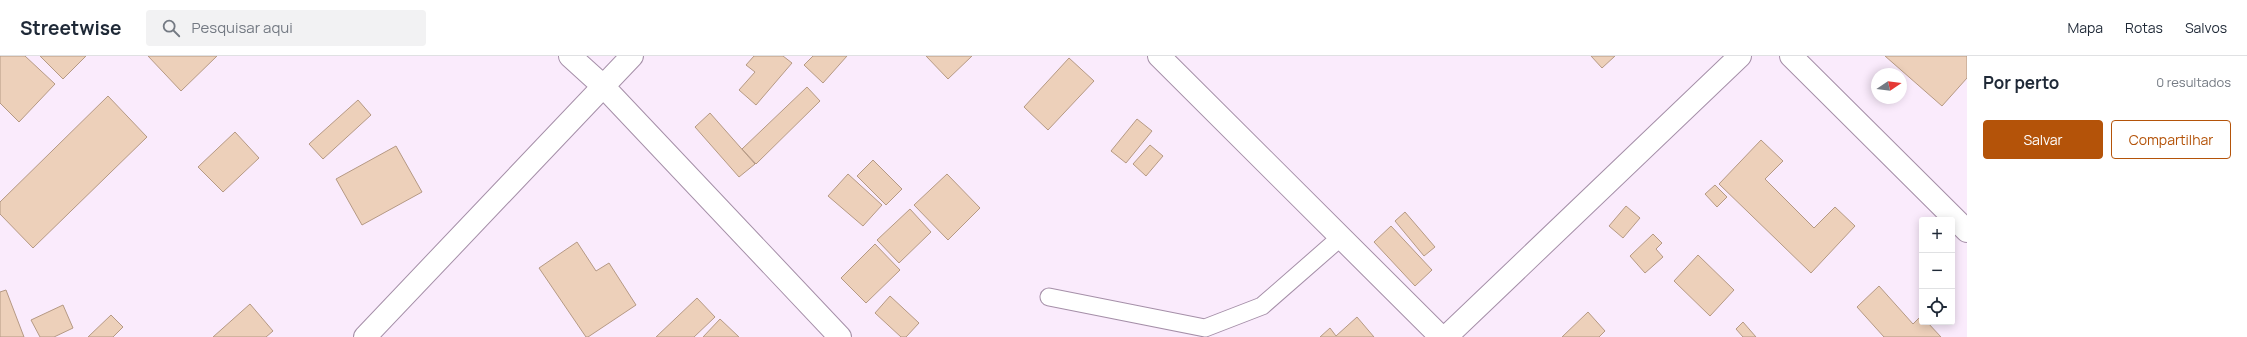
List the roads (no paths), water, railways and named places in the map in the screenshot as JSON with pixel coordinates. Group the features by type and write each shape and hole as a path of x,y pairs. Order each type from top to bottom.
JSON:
{"street":[{"path":"570,56 603,86 840,337"},
{"path":"365,337 632,56"},
{"path":"1159,56 1441,337"},
{"path":"1446,337 1740,56"},
{"path":"1791,56 1967,231"}],"lane":[{"path":"1049,297 1205,328 1262,306 1341,237"}]}
